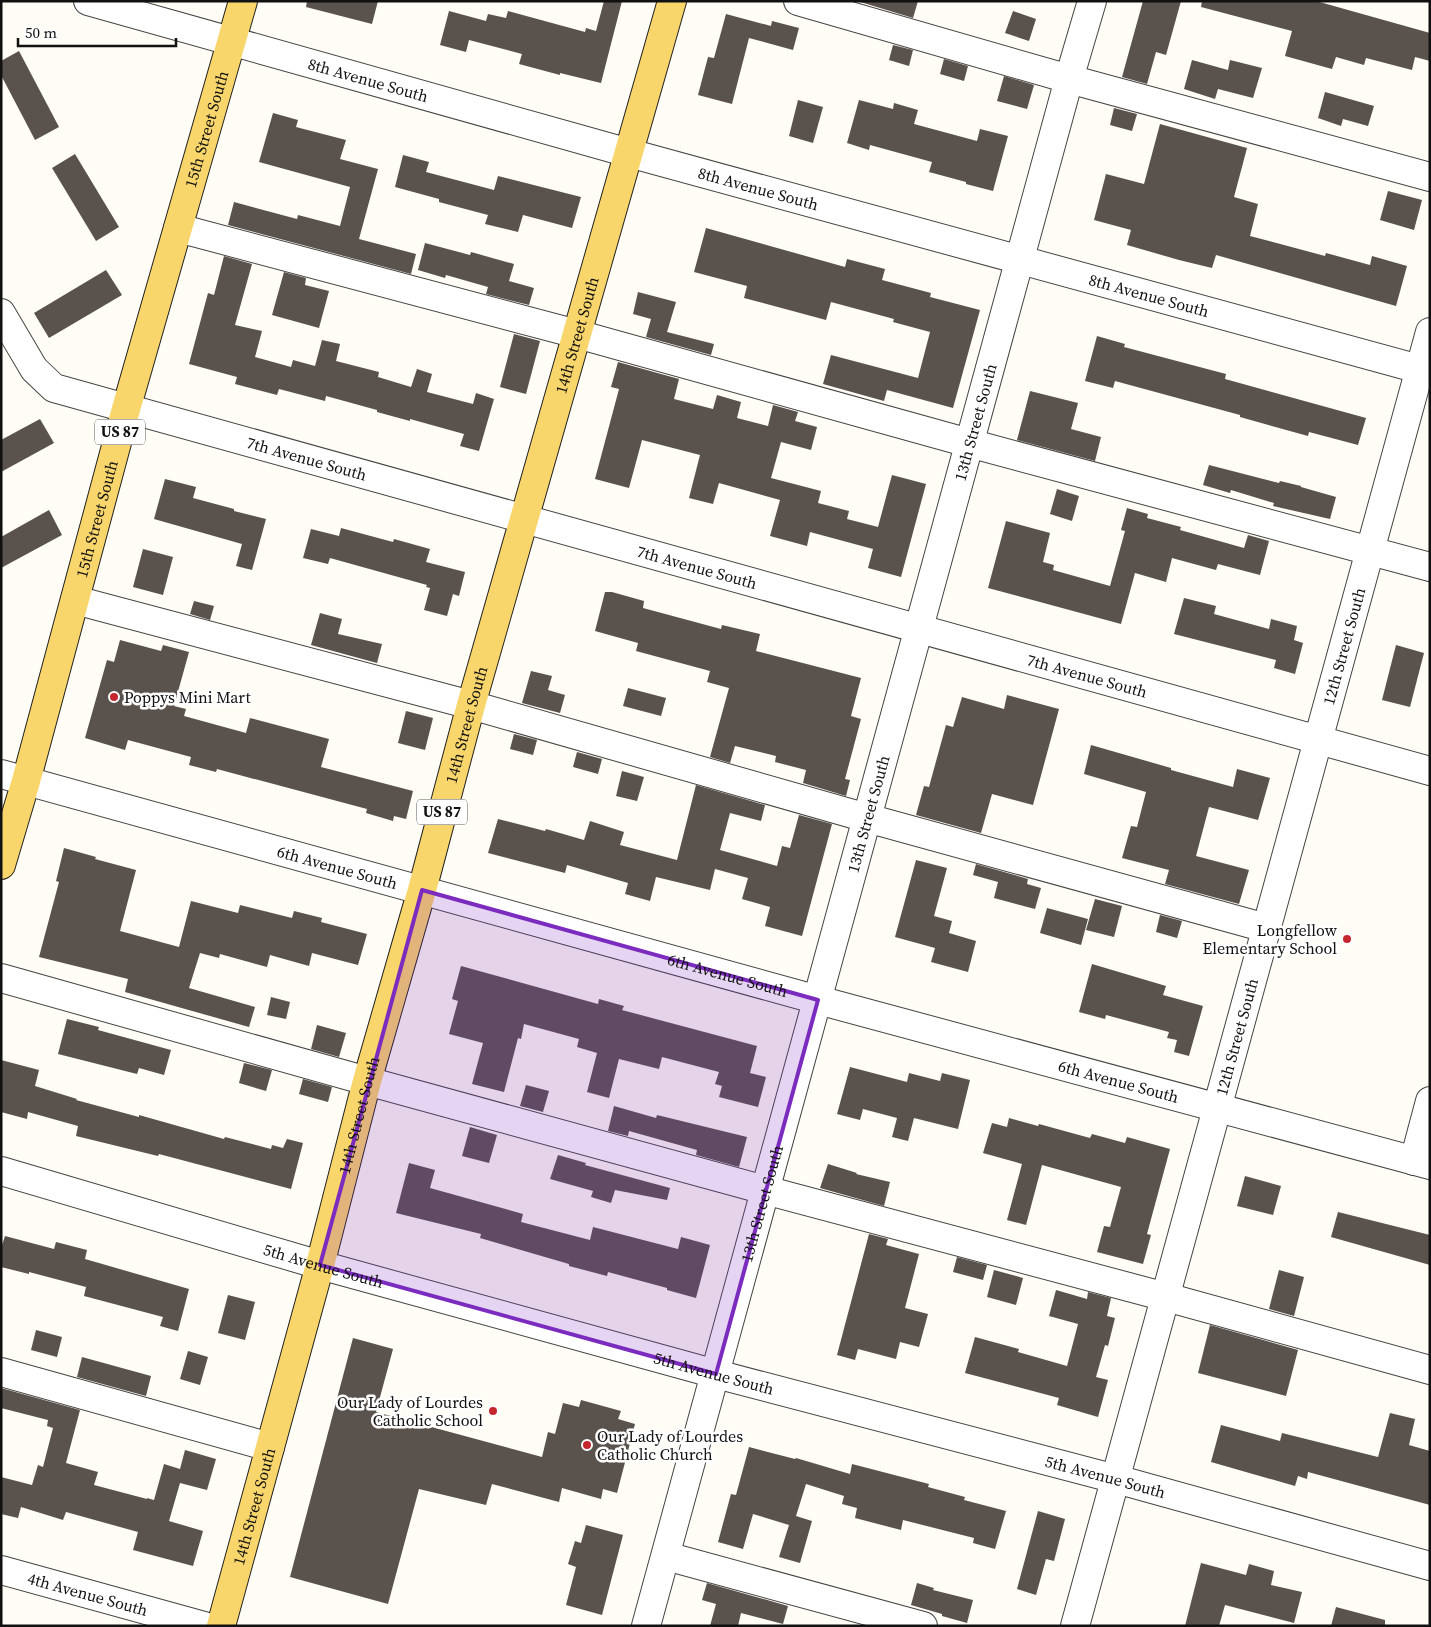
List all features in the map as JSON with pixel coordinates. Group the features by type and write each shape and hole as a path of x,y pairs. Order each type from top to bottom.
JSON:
{"main road":[{"name":"15th Street South","path":"1,865 14,778 75,600 126,409 243,1"},
{"name":"14th Street South","path":"221,1626 320,1265 367,1081 422,890 471,705 672,1"}],"street":[{"name":"8th Avenue South","path":"88,1 629,153 1425,370"},
{"path":"798,1 1069,79 1430,177"},
{"name":"13th Street South","path":"646,1626 969,443 1092,1"},
{"path":"178,228 577,334 969,443 1430,567"},
{"name":"7th Avenue South","path":"1,313 34,370 54,388 1430,771"},
{"name":"12th Street South","path":"1075,1626 1369,550 1425,370 1430,332"},
{"path":"75,600 471,705 867,818 1266,928"},
{"name":"6th Avenue South","path":"14,778 818,1000 1422,1163"},
{"path":"1,978 764,1190 1166,1297 1430,1370"},
{"path":"1422,1163 1430,1101"},
{"name":"5th Avenue South","path":"1,1172 320,1265 716,1374 1116,1479 1430,1566"},
{"path":"1,1372 270,1448"},
{"path":"666,1556 923,1626"},
{"name":"4th Avenue South","path":"1,1570 204,1626"}],"highlighted area":[{"path":"422,890 818,1000 716,1374 320,1265"}],"building":[{"path":"307,1 378,1 372,24 306,7"},
{"path":"604,1 622,1 601,83 519,64 522,54 469,40 466,52 440,45 449,11 486,21 488,14 506,18 508,11 585,32 586,28 596,31"},
{"path":"857,1 918,1 913,18"},
{"path":"1143,1 1181,1 1166,55 1156,52 1147,84 1122,77"},
{"path":"1202,1 1316,1 1430,33 1430,61 1415,57 1412,70 1366,58 1364,65 1336,57 1332,69 1285,56 1292,31 1201,7"},
{"path":"1013,11 1036,19 1029,41 1005,33"},
{"path":"726,14 771,26 772,21 799,28 793,50 749,38 732,104 698,95 708,57 714,58"},
{"path":"893,45 913,50 909,66 889,60"},
{"path":"19,51 59,127 35,140 1,75 1,61"},
{"path":"944,59 968,66 964,81 940,74"},
{"path":"1192,60 1228,70 1230,60 1262,68 1253,98 1218,89 1215,99 1184,89"},
{"path":"1004,76 1034,85 1027,109 997,101"},
{"path":"1325,92 1374,106 1368,126 1343,119 1341,126 1318,118"},
{"path":"798,100 823,107 813,143 789,136"},
{"path":"859,100 893,109 894,103 918,110 914,124 977,141 980,129 1008,136 993,191 929,172 932,162 870,145 869,150 847,143"},
{"path":"1114,108 1137,114 1132,131 1110,125"},
{"path":"273,113 298,120 296,127 346,140 340,159 378,169 359,239 416,254 411,274 228,225 234,202 297,219 298,215 340,226 350,187 259,162"},
{"path":"1160,124 1247,148 1234,197 1258,204 1250,236 1325,256 1326,253 1370,265 1372,256 1407,266 1396,306 1216,255 1212,268 1179,260 1127,245 1131,230 1094,220 1106,174 1144,184"},
{"path":"75,154 119,227 96,241 52,168"},
{"path":"403,155 429,162 426,172 494,190 498,176 581,197 572,228 523,215 518,232 485,224 488,215 439,202 439,199 395,187"},
{"path":"1388,191 1422,200 1414,230 1380,220"},
{"path":"706,228 845,267 847,259 885,269 882,280 931,293 930,297 980,310 953,408 887,390 884,401 823,384 831,355 918,378 930,332 893,322 894,319 831,302 826,320 744,298 747,286 694,272"},
{"path":"425,243 470,255 471,252 514,264 509,281 534,288 529,305 486,294 488,287 446,275 445,278 418,270"},
{"path":"224,256 252,264 235,325 262,331 255,357 291,367 293,360 315,366 322,340 340,344 336,361 379,372 378,377 411,387 417,369 432,374 427,392 473,404 476,393 494,399 479,451 460,446 464,434 377,412 377,410 326,396 325,401 279,389 277,395 235,384 237,377 189,364 208,293 214,295"},
{"path":"106,270 122,295 49,338 34,313"},
{"path":"284,272 306,278 305,285 329,291 319,328 272,315"},
{"path":"638,292 676,302 667,332 714,344 711,355 646,337 651,319 633,314"},
{"path":"514,334 540,341 526,394 500,387"},
{"path":"1097,336 1125,344 1124,347 1226,374 1225,379 1366,418 1358,445 1309,432 1308,436 1240,417 1240,415 1115,381 1113,388 1085,381"},
{"path":"618,362 679,379 674,399 713,409 717,395 741,402 737,418 768,426 773,405 798,412 795,421 817,427 811,450 781,442 771,478 821,491 818,503 849,511 847,519 878,527 892,475 926,484 901,577 868,568 873,549 810,532 807,546 770,536 780,500 719,483 713,504 689,498 700,455 642,440 629,488 595,479 619,389 611,387"},
{"path":"1030,391 1078,403 1071,429 1101,437 1095,461 1017,440"},
{"path":"40,419 54,443 1,472 1,440"},
{"path":"1209,465 1279,483 1280,481 1301,486 1336,497 1330,519 1273,506 1274,503 1231,490 1230,493 1203,485"},
{"path":"165,479 196,487 193,498 266,519 252,570 236,566 242,544 154,519"},
{"path":"1057,489 1079,496 1072,521 1050,514"},
{"path":"1127,508 1148,514 1147,518 1181,527 1180,530 1244,548 1248,535 1269,541 1260,575 1218,564 1216,570 1172,558 1166,582 1135,573 1121,624 988,588 1006,521 1050,533 1043,562 1054,565 1053,570 1110,586 1125,531 1121,530"},
{"path":"49,510 62,535 1,568 1,537"},
{"path":"341,528 393,542 394,539 430,549 426,562 465,572 459,596 453,594 447,616 424,610 430,588 426,587 427,585 330,558 328,564 303,558 311,529 339,536"},
{"path":"143,549 173,557 163,595 133,587"},
{"path":"605,592 612,592 644,601 643,608 721,629 722,625 760,634 756,651 861,678 851,716 861,719 845,779 850,780 846,796 803,783 806,770 775,762 776,756 735,746 730,763 710,757 729,688 707,682 710,671 636,651 638,643 595,631"},
{"path":"1184,598 1216,606 1214,614 1269,629 1271,619 1297,626 1294,640 1303,643 1295,674 1274,668 1276,660 1174,634"},
{"path":"194,601 214,606 210,620 190,614"},
{"path":"320,613 342,619 338,634 382,644 377,663 311,645"},
{"path":"120,640 161,651 163,645 189,652 174,706 186,709 184,716 246,733 250,718 329,739 321,767 413,791 406,819 394,816 393,821 366,813 367,809 217,769 216,772 189,765 191,757 128,740 125,750 85,738 107,660 114,662"},
{"path":"1396,645 1424,653 1410,707 1382,700"},
{"path":"531,671 552,676 548,690 565,695 560,713 522,703"},
{"path":"628,688 666,698 661,716 623,706"},
{"path":"1007,695 1059,709 1033,805 992,794 981,833 916,815 924,786 929,787 946,725 953,727 962,697 1004,709"},
{"path":"406,711 433,718 425,750 398,743"},
{"path":"514,734 537,740 533,755 510,749"},
{"path":"1091,745 1233,787 1237,769 1270,778 1258,820 1209,807 1196,856 1249,870 1239,904 1165,884 1169,870 1122,858 1131,826 1137,827 1146,792 1084,774"},
{"path":"577,752 602,759 598,774 573,767"},
{"path":"622,771 644,777 637,801 616,796"},
{"path":"696,785 765,805 761,821 730,813 720,850 777,866 782,846 790,848 799,815 832,824 802,936 765,926 770,907 742,899 748,878 715,869 710,890 656,877 650,901 625,894 628,883 567,865 565,873 488,853 498,819 545,831 546,829 584,840 590,821 624,832 620,845 677,860"},
{"path":"64,848 136,870 120,931 179,947 191,901 238,913 240,905 292,918 294,911 322,918 321,922 367,934 358,965 312,953 309,966 270,955 267,967 220,954 219,958 200,953 189,988 255,1007 249,1027 125,992 128,979 39,957 59,882 56,881"},
{"path":"916,860 947,868 934,916 952,921 949,933 976,941 968,972 931,962 935,948 895,937"},
{"path":"976,864 1028,879 1027,884 1041,888 1035,909 994,898 998,882 973,875"},
{"path":"1095,899 1122,906 1114,937 1086,930"},
{"path":"1047,908 1088,919 1081,945 1040,933"},
{"path":"1160,915 1182,921 1177,938 1156,932"},
{"path":"1092,964 1166,986 1163,995 1203,1006 1189,1056 1174,1052 1177,1040 1167,1038 1169,1032 1106,1015 1105,1019 1079,1012"},
{"path":"461,966 598,1004 599,999 624,1006 622,1010 757,1046 750,1073 766,1077 758,1107 719,1097 722,1086 715,1084 719,1072 662,1057 659,1069 619,1059 609,1098 587,1092 597,1053 577,1047 579,1039 524,1024 521,1039 518,1038 504,1092 472,1084 483,1043 449,1034 458,1001 452,999"},
{"path":"271,997 290,1002 286,1019 267,1015"},
{"path":"67,1019 99,1027 98,1030 171,1050 164,1075 139,1068 137,1074 58,1054"},
{"path":"317,1025 346,1033 339,1057 311,1049"},
{"path":"1,1060 39,1070 35,1086 76,1100 139,1117 139,1115 224,1139 225,1137 271,1149 272,1145 283,1148 287,1139 303,1143 291,1189 159,1154 158,1156 76,1136 78,1126 28,1112 27,1119 1,1112"},
{"path":"244,1063 272,1070 266,1091 239,1083"},
{"path":"850,1067 907,1082 909,1073 940,1081 942,1073 970,1080 958,1129 914,1118 908,1141 892,1137 897,1118 863,1109 860,1120 837,1114"},
{"path":"303,1079 332,1087 328,1102 299,1094"},
{"path":"526,1085 549,1091 543,1112 520,1106"},
{"path":"614,1106 656,1118 657,1115 747,1137 739,1167 696,1155 697,1150 629,1131 628,1136 608,1131"},
{"path":"1009,1118 1090,1138 1092,1134 1125,1143 1127,1137 1170,1149 1147,1234 1151,1235 1143,1264 1097,1252 1104,1226 1110,1227 1121,1187 1042,1165 1026,1225 1007,1220 1022,1164 983,1153 992,1123 1007,1127"},
{"path":"470,1127 497,1135 489,1163 462,1156"},
{"path":"558,1155 586,1163 585,1165 670,1188 667,1200 615,1190 611,1203 591,1197 593,1191 550,1179"},
{"path":"409,1163 435,1170 430,1188 523,1214 521,1222 590,1240 593,1227 678,1249 681,1237 710,1245 696,1298 608,1272 607,1276 569,1266 569,1264 480,1238 481,1234 396,1213"},
{"path":"828,1164 856,1174 890,1182 884,1206 820,1188"},
{"path":"1245,1176 1281,1186 1273,1215 1237,1206"},
{"path":"1338,1212 1430,1235 1430,1265 1331,1237"},
{"path":"869,1234 888,1239 886,1245 919,1254 905,1308 928,1314 919,1347 900,1342 896,1359 858,1349 855,1360 837,1355"},
{"path":"5,1236 54,1249 56,1242 87,1250 85,1259 189,1289 178,1331 160,1326 163,1317 84,1296 86,1287 29,1272 29,1274 1,1267 1,1248"},
{"path":"957,1257 987,1265 983,1280 953,1272"},
{"path":"994,1270 1023,1278 1016,1305 987,1297"},
{"path":"1279,1270 1304,1277 1294,1316 1269,1309"},
{"path":"1056,1290 1087,1299 1088,1292 1111,1298 1107,1316 1115,1318 1108,1346 1105,1345 1096,1377 1108,1380 1098,1417 1057,1405 1059,1398 965,1373 975,1337 1019,1349 1018,1352 1067,1366 1078,1324 1049,1316"},
{"path":"228,1295 255,1302 245,1340 218,1333"},
{"path":"1210,1325 1298,1350 1286,1396 1198,1373"},
{"path":"36,1330 62,1337 57,1357 31,1350"},
{"path":"353,1338 393,1349 376,1412 542,1457 548,1432 555,1434 563,1403 579,1407 581,1400 621,1411 618,1419 635,1424 617,1493 603,1489 601,1499 562,1488 559,1502 492,1484 486,1505 419,1489 388,1604 290,1577"},
{"path":"188,1351 208,1357 200,1385 180,1379"},
{"path":"82,1357 151,1376 146,1396 77,1377"},
{"path":"1,1388 80,1410 66,1463 98,1472 94,1485 154,1500 164,1464 180,1469 185,1450 216,1459 207,1490 180,1483 169,1521 203,1531 193,1566 133,1550 138,1532 66,1512 63,1520 21,1507 18,1518 1,1514 1,1477 32,1485 38,1465 43,1467 53,1428 47,1426 48,1420 1,1408"},
{"path":"1390,1413 1415,1419 1409,1445 1430,1451 1430,1505 1308,1472 1307,1479 1298,1476 1295,1486 1211,1462 1221,1425 1280,1441 1282,1433 1378,1457"},
{"path":"749,1447 796,1458 850,1474 852,1464 929,1484 928,1487 965,1497 964,1500 1006,1511 995,1549 973,1543 974,1538 903,1520 901,1530 855,1518 857,1508 842,1504 844,1496 806,1484 796,1516 812,1521 800,1563 779,1557 789,1525 753,1514 743,1549 718,1542 731,1494 736,1495"},
{"path":"1038,1511 1065,1519 1054,1561 1046,1559 1036,1595 1017,1589"},
{"path":"586,1525 623,1535 602,1615 566,1605 576,1567 568,1564 575,1541 581,1543"},
{"path":"1201,1563 1246,1575 1249,1564 1274,1571 1271,1585 1302,1592 1294,1623 1225,1605 1219,1626 1185,1626"},
{"path":"707,1583 788,1606 783,1624 741,1613 738,1626 710,1626 716,1604 702,1600"},
{"path":"917,1583 934,1588 933,1590 973,1600 967,1623 911,1605"},
{"path":"1336,1607 1385,1620 1385,1626 1331,1626"}],"place":[{"name":"Poppys Mini Mart","path":"114,697"},
{"name":"Longfellow Elementary School","path":"1347,939"},
{"name":"Our Lady of Lourdes Catholic School","path":"493,1411"},
{"name":"Our Lady of Lourdes Catholic Church","path":"587,1445"}]}
